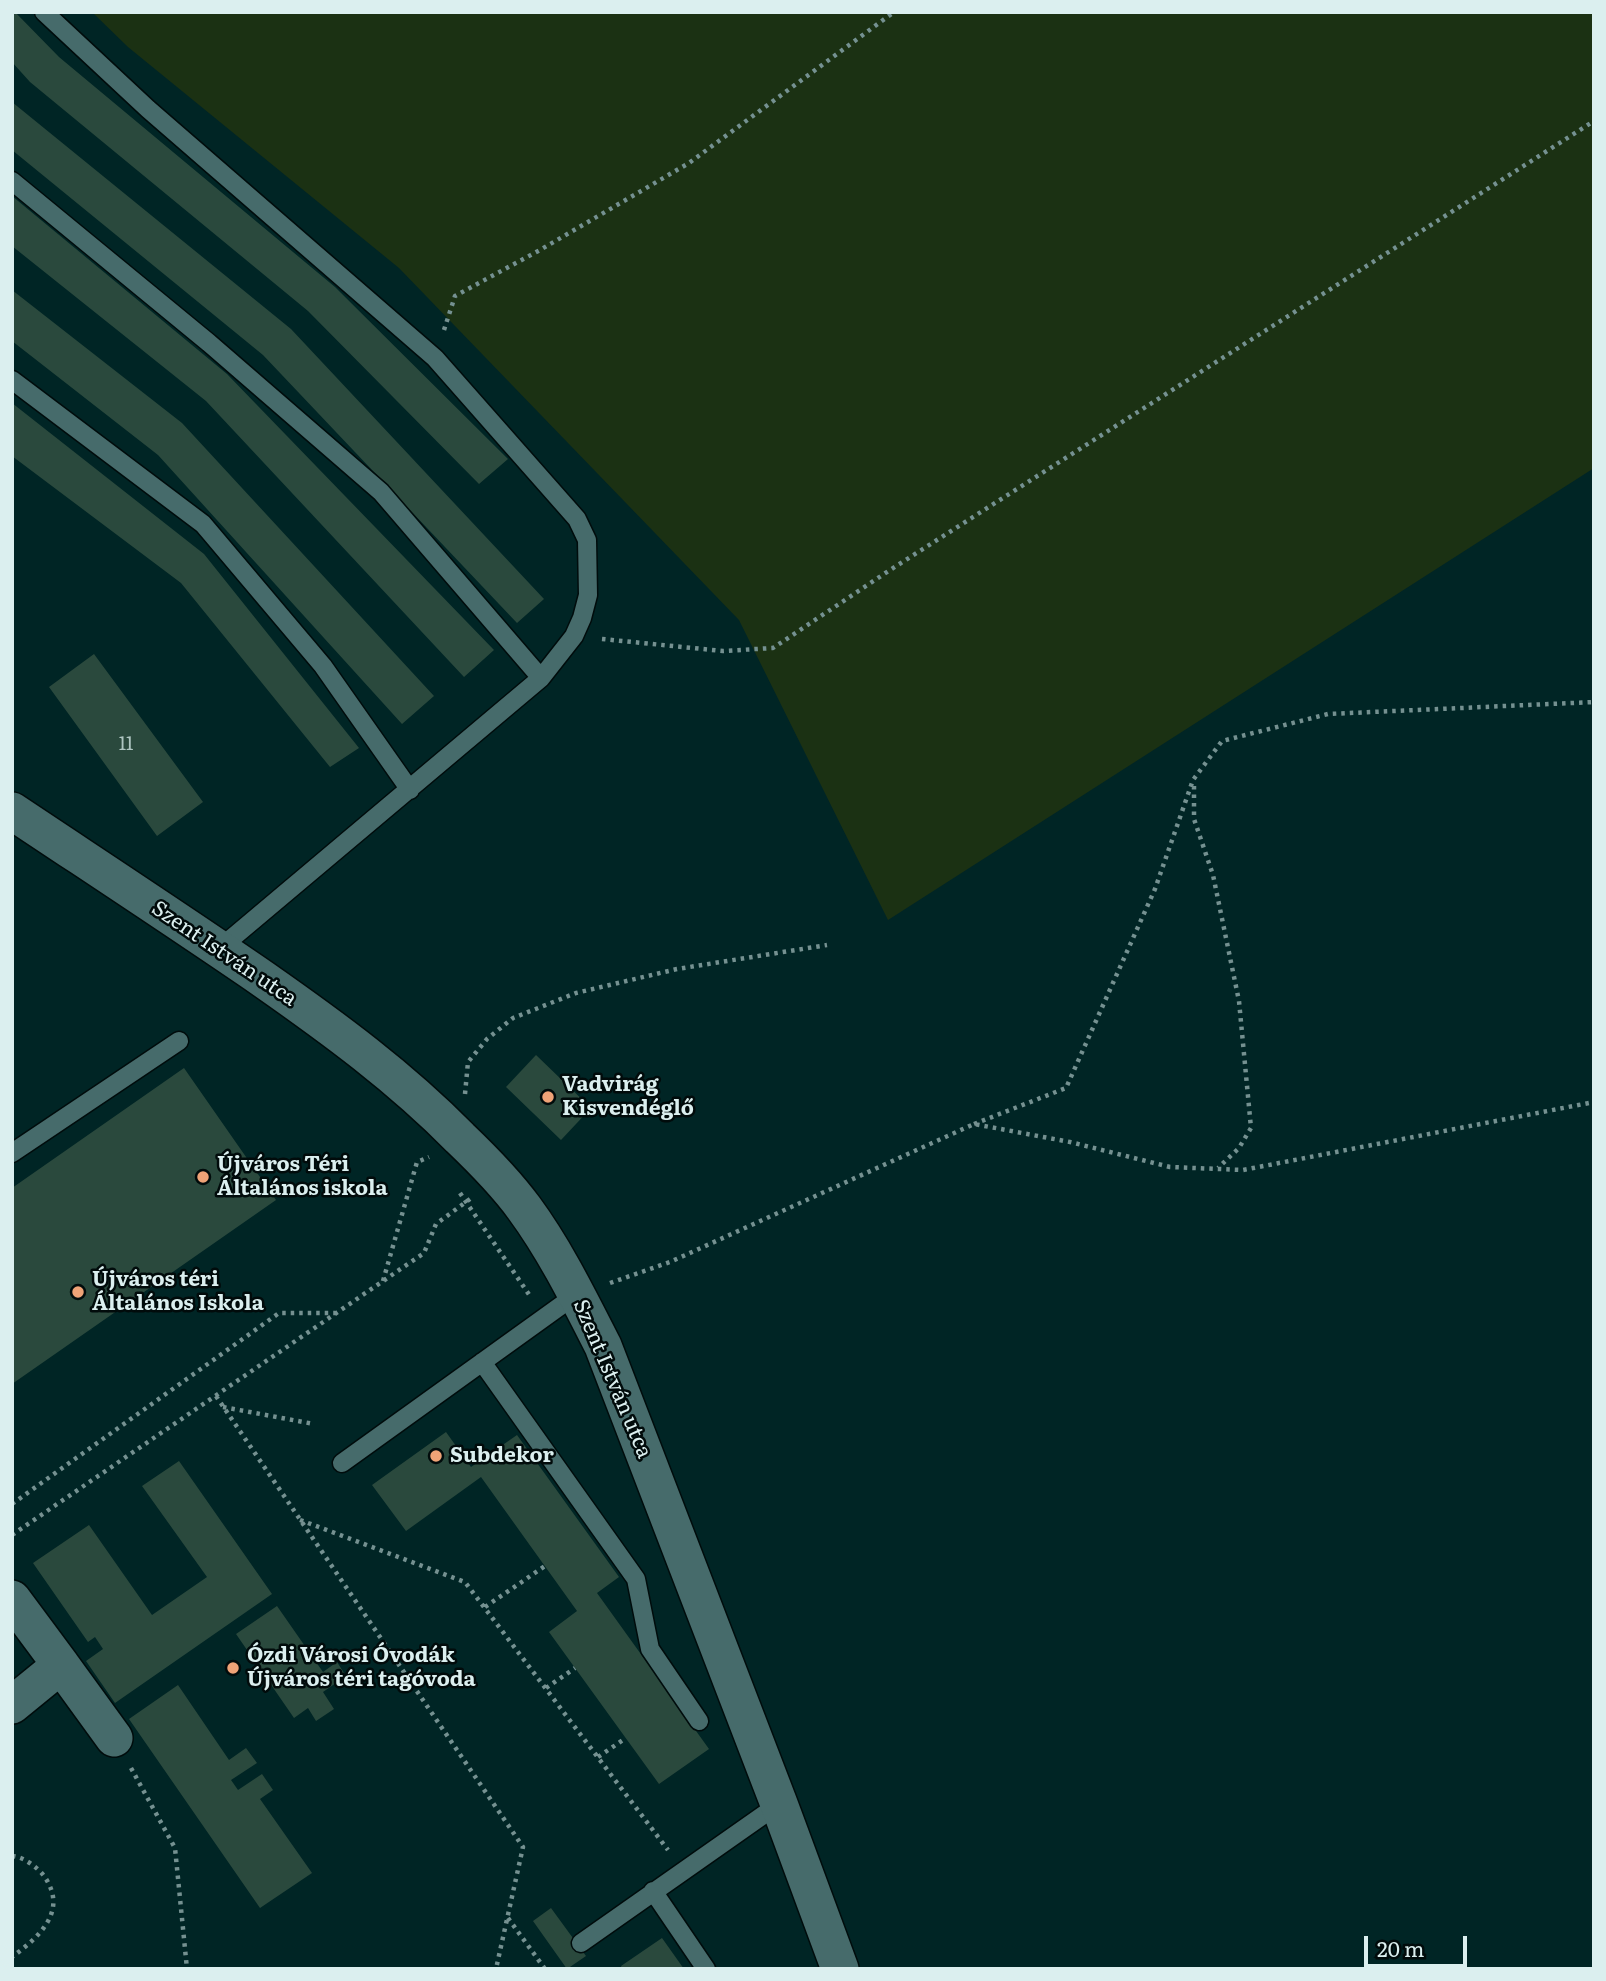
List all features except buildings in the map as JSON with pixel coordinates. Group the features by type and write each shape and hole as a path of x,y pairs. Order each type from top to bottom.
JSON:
{"street":[{"name":"Szent István utca","path":"12,811 219,949 364,1051 410,1089 444,1145 499,1178 525,1208 577,1294 603,1346 840,1969"},
{"path":"12,1599 114,1738"},
{"path":"12,1705 61,1665"}],"lane":[{"path":"44,12 148,109 435,358 577,519 587,540 588,595 582,618 574,636 541,677 219,949"},
{"path":"12,181 209,344 381,492 541,677"},
{"path":"12,380 203,524 323,666 410,790"},
{"path":"12,1153 179,1041"},
{"path":"342,1463 577,1294"},
{"path":"482,1362 636,1579 650,1649 699,1721"},
{"path":"581,1943 779,1804"},
{"path":"653,1891 706,1969"}],"path":[{"path":"435,358 455,296 689,163 894,12"},
{"path":"574,636 723,650 773,649 890,570 1594,121"},
{"path":"577,1294 670,1262 974,1124 1066,1088 1155,889 1194,780 1222,741 1328,714 1594,702"},
{"path":"1194,780 1194,819 1213,875 1239,1001 1251,1128 1238,1148 1217,1168"},
{"path":"383,1281 417,1162 433,1155 444,1145 467,1089 468,1062 486,1039 513,1018 576,993 677,969 827,945"},
{"path":"974,1124 1070,1142 1170,1167 1243,1170 1594,1102"},
{"path":"12,1535 424,1253 436,1224 499,1178"},
{"path":"454,1184 544,1317"},
{"path":"12,1504 279,1312 336,1313"},
{"path":"216,1396 523,1847 496,1969"},
{"path":"222,1407 314,1424"},
{"path":"300,1520 465,1582 683,1870"},
{"path":"485,1607 545,1566"},
{"path":"546,1688 575,1668"},
{"path":"114,1738 175,1849 187,1969"},
{"path":"598,1757 626,1738"},
{"path":"12,1856 19,1856 38,1869 50,1886 54,1905 47,1926 36,1940 12,1957"},
{"path":"508,1917 545,1969"}],"green space":[{"path":"92,12 1594,12 1594,468 888,920 739,620 399,268 128,47"}],"place":[{"name":"Vadvirág Kisvendéglő","path":"548,1097"},
{"name":"Újváros Téri Általános iskola","path":"203,1177"},
{"name":"Újváros téri Általános Iskola","path":"78,1292"},
{"name":"Subdekor","path":"436,1456"},
{"name":"Ózdi Városi Óvodák Újváros téri tagóvoda","path":"233,1668"}]}
